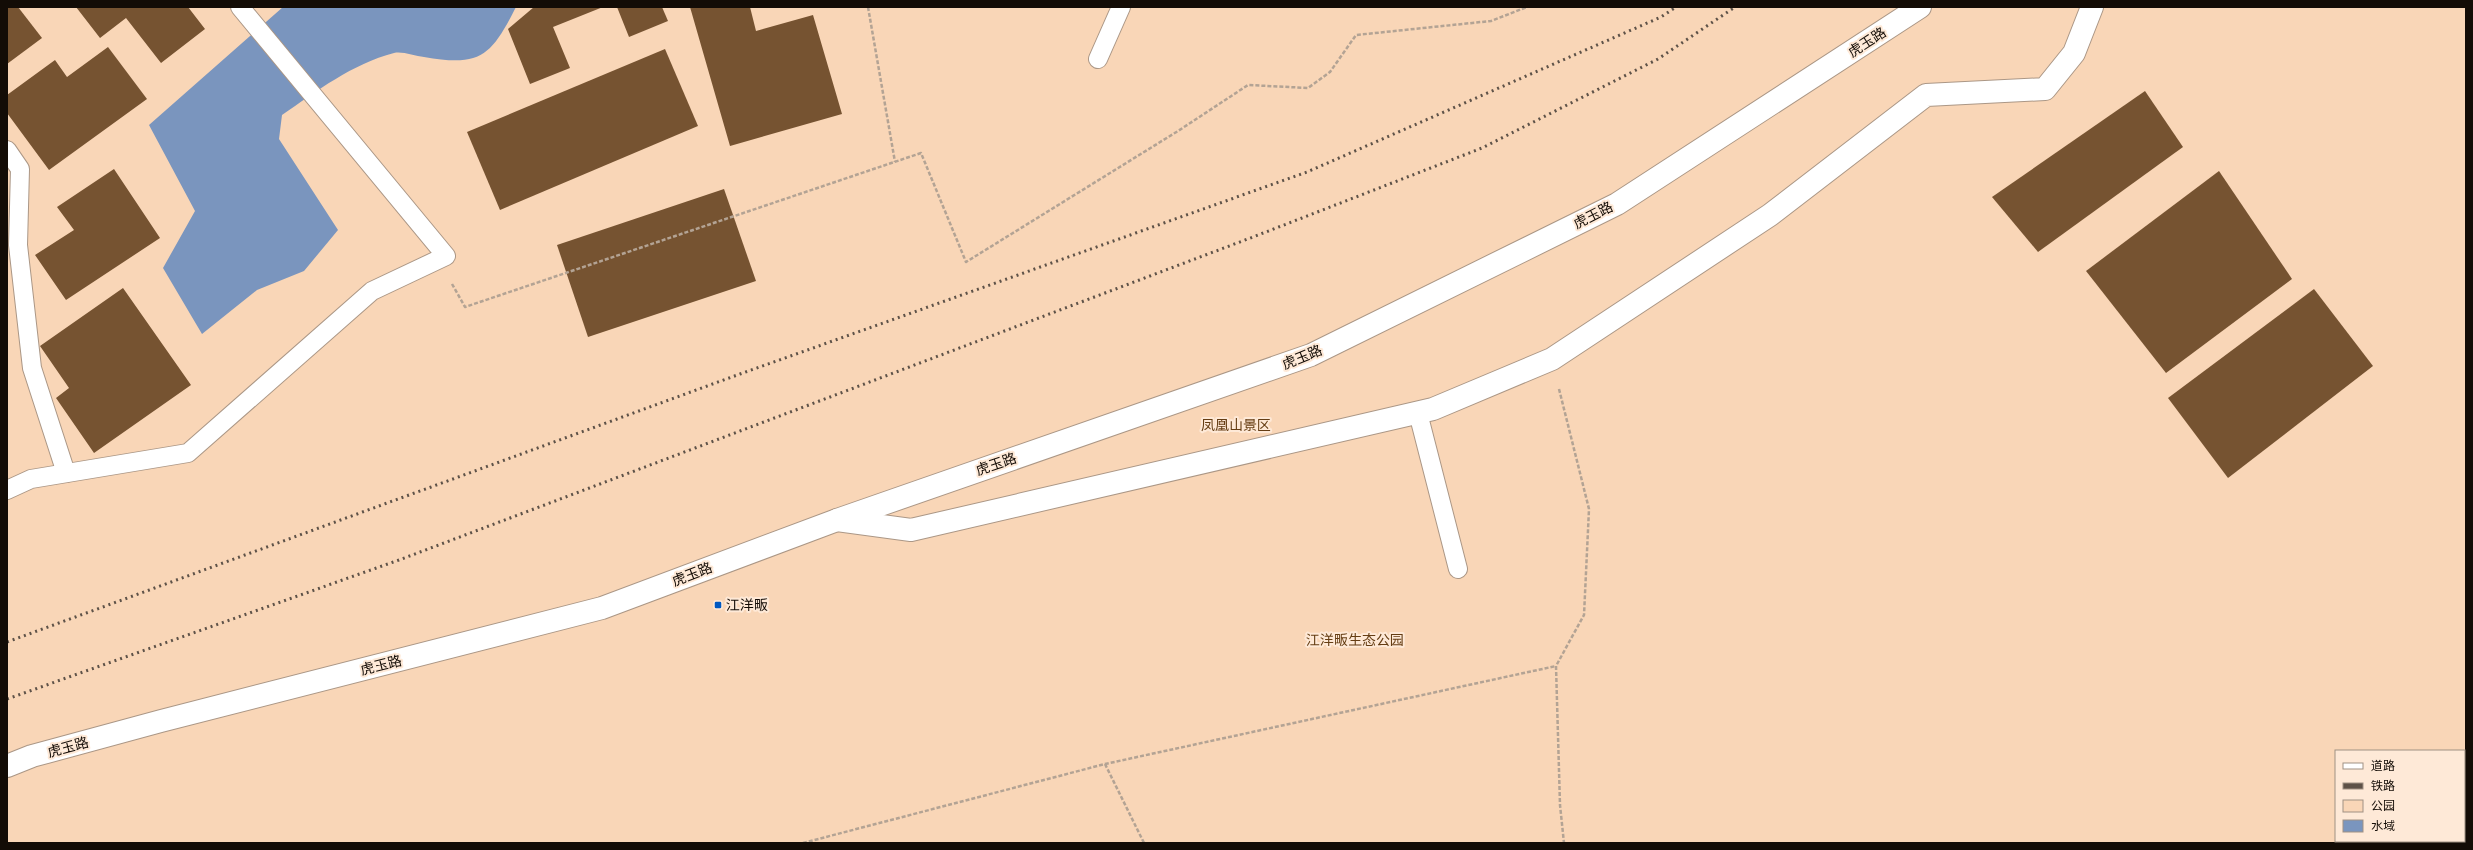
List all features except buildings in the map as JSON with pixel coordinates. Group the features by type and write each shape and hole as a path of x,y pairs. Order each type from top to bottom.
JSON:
{"street":[{"name":"虎玉路","path":"7,766 32,756 160,721 602,608 837,520 1311,355 1617,204 1920,7"},
{"path":"837,520 911,530 1433,409 1552,359 1770,215 1926,95 2044,89 2074,53 2092,7"}],"lane":[{"path":"7,490 31,479 188,453 372,291 446,256 240,7"},
{"path":"1098,59 1121,7"},
{"path":"7,150 20,169 18,245 32,368 66,472"},
{"path":"1418,413 1458,569"}],"path":[{"path":"868,7 895,162"},
{"path":"438,260 465,307 921,152 966,262 1178,131 1248,85 1308,88 1330,72 1356,35 1491,21 1527,7"},
{"path":"1552,359 1589,509 1584,615 1556,666 1560,805 1564,843"},
{"path":"803,843 1105,764 1556,666"},
{"path":"1105,764 1144,843"}],"green space":[{"name":"凤凰山景区","path":"7,7 2466,7 2466,843 7,843"}],"water":[{"path":"283,7 516,7 499,37 491,47 482,54 472,58 459,60 443,60 405,53 394,53 349,71 282,115 279,139 338,230 304,271 257,290 202,334 163,268 195,211 149,125"}],"railway":[{"path":"7,642 740,374 1307,172 1661,17 1676,7"},
{"path":"7,699 399,560 1253,237 1482,148 1658,59 1735,7"}],"place":[{"name":"江洋畈","path":"718,605"}],"park label":[{"name":"江洋畈生态公园","path":"1355,640"}]}
